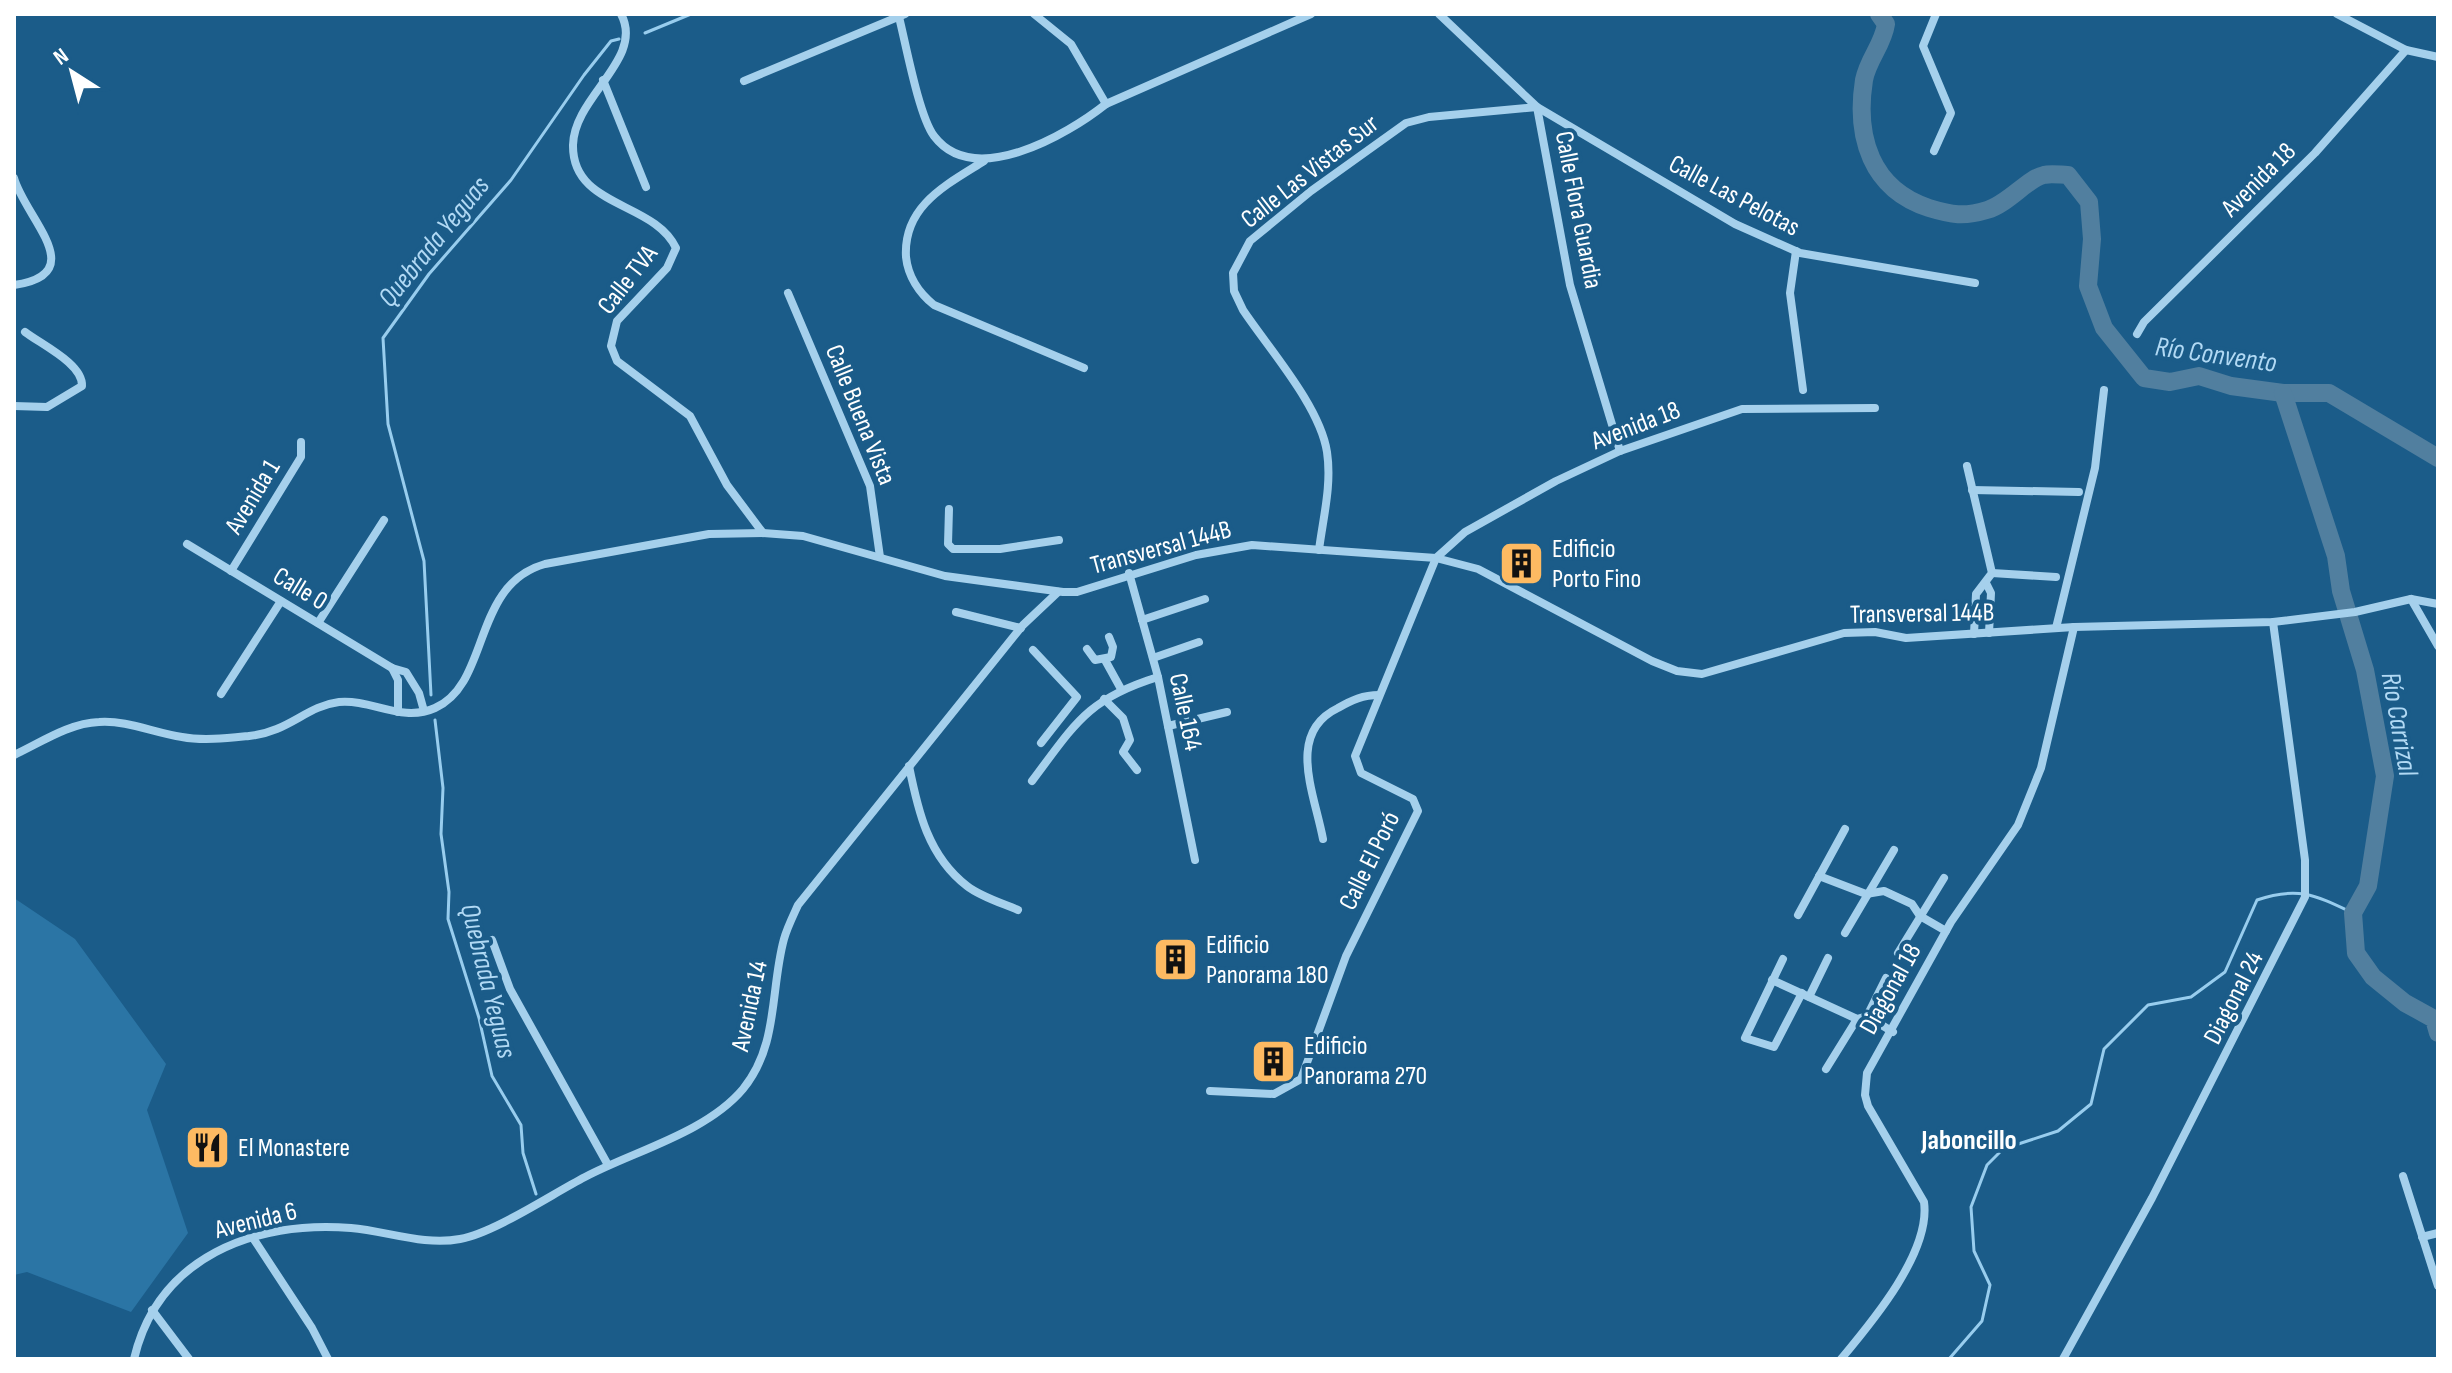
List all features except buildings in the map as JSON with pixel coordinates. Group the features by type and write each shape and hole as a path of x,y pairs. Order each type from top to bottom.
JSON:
{"street":[{"name":"Calle TVA","path":"621,14 628,32 626,47 577,122 573,146 575,163 587,184 600,195 652,220 669,233 676,248 667,268 617,321 611,346 617,361 690,416 727,485 763,533"},
{"path":"1034,14 1071,44 1083,59 1106,104"},
{"path":"1084,368 934,305 925,298 910,273 905,243 917,211 940,189 984,161 1033,145 1106,104 1311,14"},
{"name":"Calle Flora Guardia","path":"1439,14 1537,107 1570,285 1620,451"},
{"path":"1934,151 1951,113 1923,46 1936,14"},
{"path":"2337,14 2406,50 2438,57"},
{"path":"744,81 902,16 933,135 950,150 984,161"},
{"name":"Avenida 18","path":"2137,334 2144,322 2315,153 2406,50"},
{"path":"603,80 646,187"},
{"name":"Calle Las Pelotas","path":"1537,107 1735,224 1796,251 1975,283"},
{"name":"Calle Las Vistas Sur","path":"1319,550 1329,482 1327,451 1310,409 1234,291 1233,273 1239,255 1250,241 1311,191 1406,123 1429,117 1537,107"},
{"path":"14,178 50,245 53,258 50,271 41,279 14,285"},
{"path":"1796,251 1790,293 1803,390"},
{"name":"Calle Buena Vista","path":"788,293 870,486 880,557"},
{"path":"14,406 47,407 82,386 82,378 76,369 25,332"},
{"path":"2056,628 2095,468 2104,390"},
{"name":"Avenida 18","path":"1436,558 1465,532 1556,481 1620,451 1742,409 1875,408"},
{"name":"Avenida 1","path":"231,571 301,457 301,442"},
{"path":"1967,466 1992,573 1976,594 1974,634"},
{"path":"1972,490 2079,492"},
{"path":"949,509 948,544 953,549 1000,549 1059,540"},
{"path":"318,623 384,520"},
{"name":"Transversal 144B","path":"424,711 443,704 459,688 502,592 520,574 545,564 709,534 803,536 945,576 1058,592 1077,592 1129,573 1196,555 1252,545 1436,558 1478,569 1560,619 1652,661 1677,671 1702,674 1844,633 1875,632 1906,638 2074,627 2273,622 2327,617 2411,599 2438,604"},
{"name":"Calle 0","path":"187,544 392,668 406,672 414,682 424,711"},
{"name":"Calle El Poró","path":"1210,1091 1274,1094 1290,1088 1301,1079 1346,956 1418,811 1413,799 1361,773 1356,762 1379,695 1436,558"},
{"name":"Calle 164","path":"1129,573 1158,677 1195,860"},
{"path":"1992,573 2056,577"},
{"path":"1986,583 1991,593 1989,633"},
{"name":"Avenida 14","path":"350,1228 417,1240 461,1239 690,1127 729,1101 752,1078 761,1061 775,1010 783,939 798,905 1021,628 1058,592"},
{"path":"1142,620 1205,599"},
{"path":"2411,599 2438,646"},
{"path":"221,694 281,601"},
{"path":"956,612 1021,628"},
{"name":"Diagonal 24","path":"2063,1359 2166,1172 2305,897 2305,860 2273,622"},
{"name":"Diagonal 18","path":"1841,1359 1908,1270 1926,1216 1924,1202 1876,1126 1865,1095 1872,1061 1893,1032 1946,931 2024,811 2041,768 2074,627"},
{"path":"1087,649 1095,660 1105,660 1113,653 1109,637"},
{"path":"1153,658 1199,642"},
{"path":"1033,650 1077,697 1044,740 1058,747"},
{"path":"1105,660 1121,689"},
{"path":"392,668 398,680 398,712"},
{"path":"1032,781 1075,725 1104,699 1121,689 1158,677"},
{"path":"1323,839 1307,751 1308,735 1315,722 1332,710 1364,695 1379,695"},
{"path":"1104,699 1123,718 1130,733 1123,752 1137,770"},
{"path":"14,755 66,730 95,722 117,722 186,738 269,733 293,725 314,709 337,702 356,702 398,712 424,711"},
{"path":"1168,726 1227,712"},
{"path":"909,766 924,831 949,867 967,886 1018,910"},
{"path":"1798,915 1845,829"},
{"path":"1845,933 1894,850"},
{"path":"1819,876 1866,894 1884,891 1912,904 1920,916 1946,931"},
{"path":"1898,953 1944,878"},
{"path":"492,940 510,989 608,1165"},
{"path":"1783,959 1744,1034 1770,1049 1828,958"},
{"path":"1772,980 1857,1019 1867,1016 1886,978"},
{"path":"1867,1016 1893,1032"},
{"path":"1826,1069 1857,1019"},
{"path":"2403,1176 2438,1286"},
{"name":"Avenida 6","path":"134,1359 152,1310 194,1264 213,1251 253,1238 307,1227 350,1228"},
{"path":"2422,1237 2438,1233"},
{"path":"253,1238 312,1328 328,1359"},
{"path":"152,1310 189,1359"}],"shaded area":[{"path":"14,898 75,939 166,1064 147,1110 188,1233 131,1312 27,1272 14,1275"}],"waterway":[{"name":"Quebrada Yeguas","path":"645,33 691,14"},
{"name":"Río Convento","path":"1879,14 1886,24 1864,80 1862,121 1871,158 1893,188 1929,208 1965,214 1995,207 2038,177 2068,175 2089,202 2092,239 2088,286 2104,328 2144,378 2170,382 2199,376 2231,386 2283,393 2329,393 2438,458"},
{"name":"Quebrada Yeguas","path":"431,695 424,561 388,424 383,338 429,274 511,180 584,75 611,41 619,39"},
{"name":"Río Carrizal","path":"2283,393 2336,556 2341,591 2365,670 2385,776 2368,886 2353,913 2356,953 2373,977 2405,1003 2434,1019 2438,1033"},
{"name":"Quebrada Yeguas","path":"435,720 443,788 441,834 449,892 448,919 479,1018 492,1076 521,1125 523,1153 536,1194"},
{"path":"1949,1359 1982,1321 1990,1285 1974,1251 1971,1207 1987,1165 2003,1149 2058,1131 2091,1104 2104,1049 2148,1005 2191,997 2225,972 2257,900 2284,894 2306,894 2353,913"}],"place":[{"name":"Edificio Porto Fino","path":"1521,564"},
{"name":"Edificio Panorama 180","path":"1175,960"},
{"name":"Edificio Panorama 270","path":"1273,1061"},
{"name":"El Monastere","path":"207,1148"}],"district":[{"name":"Jaboncillo","path":"1969,1140"}]}
